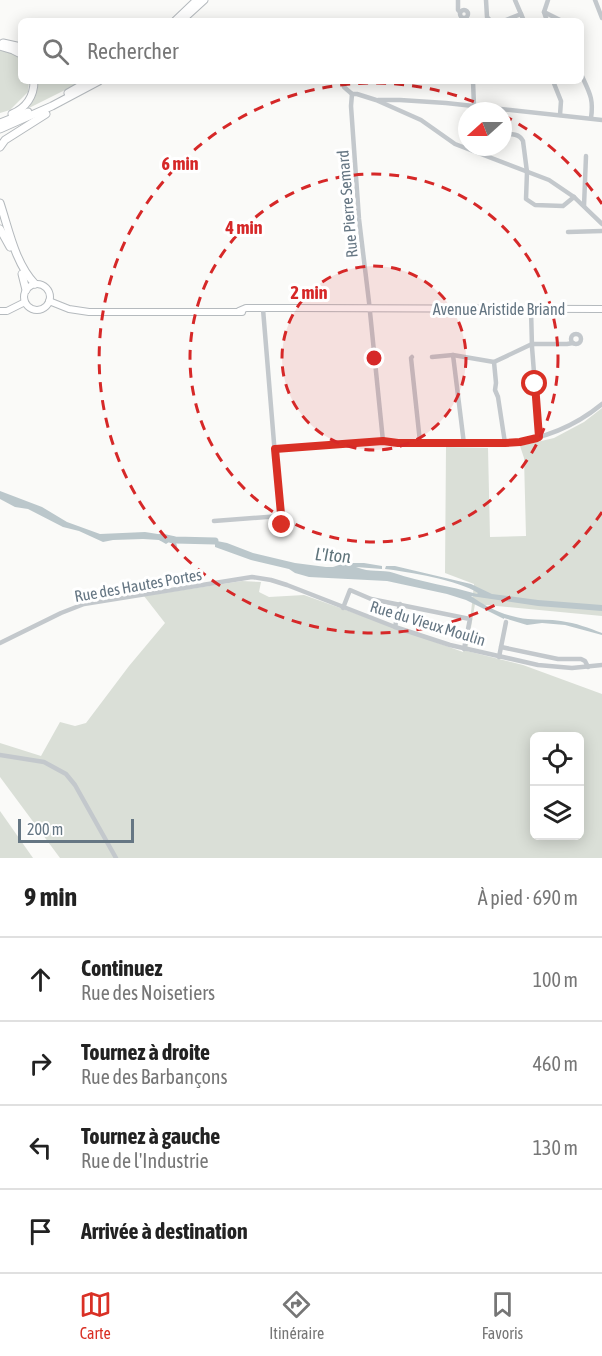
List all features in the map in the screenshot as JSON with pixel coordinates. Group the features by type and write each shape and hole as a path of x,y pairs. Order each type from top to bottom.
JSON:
{"highway":[{"path":"178,18 197,0"},
{"path":"184,18 204,0"},
{"path":"0,45 18,46"},
{"path":"0,45 18,52"},
{"path":"0,122 17,112 29,100 34,84"},
{"path":"0,122 32,111 83,84"},
{"path":"0,129 93,84"},
{"path":"0,147 17,131 51,111 67,98"},
{"path":"0,203 17,255 27,276 35,284"},
{"path":"0,229 21,270 26,290"}],"main road":[{"path":"35,284 42,285 50,294 45,308 37,310 30,308 24,296 26,290 35,284"},
{"name":"Avenue Aristide Briand","path":"49,301 69,309 89,312 602,309"},
{"path":"0,311 25,302"}],"street":[{"path":"458,0 458,10 460,12 465,10 468,18"},
{"path":"486,0 488,18"},
{"path":"515,0 523,18"},
{"path":"546,18 544,12 548,0"},
{"path":"595,0 602,18"},
{"path":"544,12 556,18"},
{"path":"511,18 521,14"},
{"path":"584,81 592,99 591,118"},
{"path":"473,84 474,102"},
{"path":"554,84 561,101 560,115"},
{"path":"344,87 352,94 376,100 421,120 458,145"},
{"name":"Rue Pierre Semard","path":"352,94 359,219 383,441"},
{"path":"376,100 458,104"},
{"path":"512,110 602,120"},
{"path":"512,136 521,137 523,141 527,172 526,199 535,205 563,206 574,197"},
{"path":"491,156 549,180 574,197 602,223"},
{"path":"584,206 586,156"},
{"path":"568,232 602,231"},
{"path":"531,309 531,344 539,437"},
{"path":"263,311 282,525"},
{"path":"432,357 453,355 494,362 531,344 573,343"},
{"path":"453,355 464,444"},
{"path":"412,357 420,442"},
{"path":"494,362 495,392 498,397 505,443"},
{"path":"275,449 383,441 464,444 520,442 570,425 602,404"},
{"path":"214,521 280,516"},
{"name":"Rue du Vieux Moulin","path":"252,577 287,585 395,627 464,649 558,668 602,665"},
{"name":"Rue des Hautes Portes","path":"0,643 84,604 252,577"},
{"path":"343,608 350,590 371,599 470,619 464,649"},
{"path":"395,627 400,604"},
{"path":"499,657 506,622"},
{"path":"501,647 558,659 581,659 588,667"},
{"path":"0,756 44,762 66,774 75,785 116,858"}],"shaded area":[{"path":"0,51 7,51 18,56 18,84 29,84 28,92 10,110 0,113"},
{"path":"37,84 77,84 29,108 37,91"},
{"path":"602,408 602,616 475,604 467,651 523,665 602,694 602,858 60,858 0,777 0,743 41,756 60,722 75,726 86,723 165,623 144,596 242,581 261,582 259,592 269,597 304,595 463,652 470,622 474,584 445,573 446,447 488,448 490,537 526,536 524,458 520,446 554,438 584,422"},
{"path":"0,491 42,507 67,522 100,534 145,532 170,536 170,540 175,538 178,551 169,542 166,544 159,540 103,542 79,531 63,527 28,509 15,507 0,499"},
{"path":"207,539 295,563 326,567 345,563 382,566 382,569 356,567 389,572 477,594 469,588 446,580 385,569 386,566 395,566 471,584 492,594 602,605 602,611 538,606 471,596 505,614 577,624 602,633 602,635 565,625 542,623 527,625 504,619 466,600 447,594 387,581 309,577 215,547 215,544 207,543"},
{"path":"0,811 33,858 0,858"}],"waterway":[{"name":"L'Iton","path":"161,537 175,540 215,541"}],"route":[{"path":"282,525 275,449 383,441 505,443 537,438 539,437 535,384"}]}
